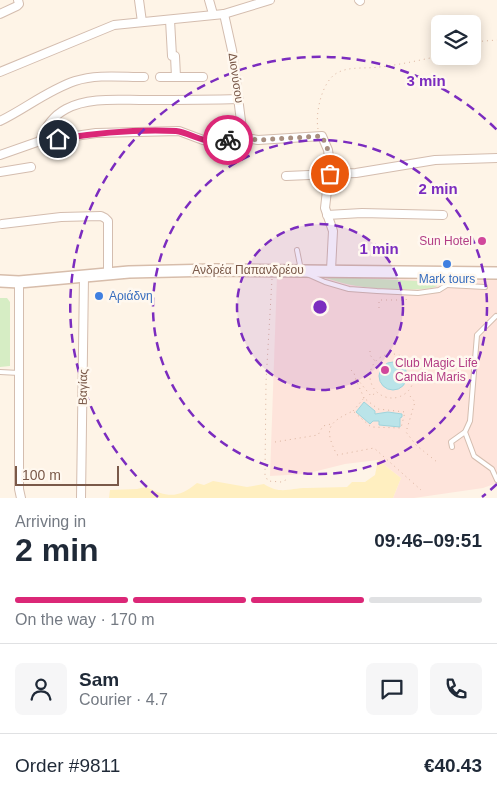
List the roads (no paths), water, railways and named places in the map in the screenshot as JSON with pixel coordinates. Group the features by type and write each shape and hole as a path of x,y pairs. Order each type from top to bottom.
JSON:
{"main road":[{"name":"Ανδρέα Παπανδρέου","path":"0,281 19,282 108,274 216,270 497,272"}],"street":[{"path":"0,14 17,6 19,4 18,0"},
{"path":"138,0 142,22"},
{"path":"209,0 213,14"},
{"path":"1,69 114,25 224,14 270,0"},
{"name":"Διονύσου","path":"224,14 239,99 242,129 246,138"},
{"path":"170,20 172,56 175,56 176,77"},
{"path":"0,121 47,94 76,81 98,77 144,77"},
{"path":"160,77 203,77"},
{"path":"40,141 44,130 57,115 68,108 80,104 114,100 239,99"},
{"path":"0,155 40,141 96,133 179,131 214,142 246,138 258,140 322,136 328,150 330,174 325,202 327,215 333,231 331,270"},
{"path":"286,176 372,170 435,160 497,158"},
{"path":"0,172 31,167"},
{"path":"327,215 362,213 442,215"},
{"path":"2,224 61,217 101,216 108,222 108,274"},
{"name":"Βαγίας","path":"81,498 84,276"},
{"path":"19,282 19,488 21,498"}],"lane":[{"path":"297,250 300,270 310,277 349,289 418,293 439,290 447,285 484,286"},
{"path":"447,285 450,273"},
{"path":"452,447 451,442 464,432 470,421 478,335 496,316"},
{"path":"0,372 19,373"},
{"path":"464,432 474,456 492,469 497,480"}],"water":[{"path":"393,362 403,366 407,376 403,386 393,390 383,386 379,376 383,366"},
{"path":"364,402 375,411 375,414 388,412 402,414 400,427 379,425 379,421 373,421 370,424 356,412"}],"place":[{"name":"Sun Hotel","path":"482,241"},
{"name":"Mark tours","path":"447,264"},
{"name":"Αριάδνη","path":"99,296"},
{"name":"Club Magic Life Candia Maris","path":"385,370"}]}
